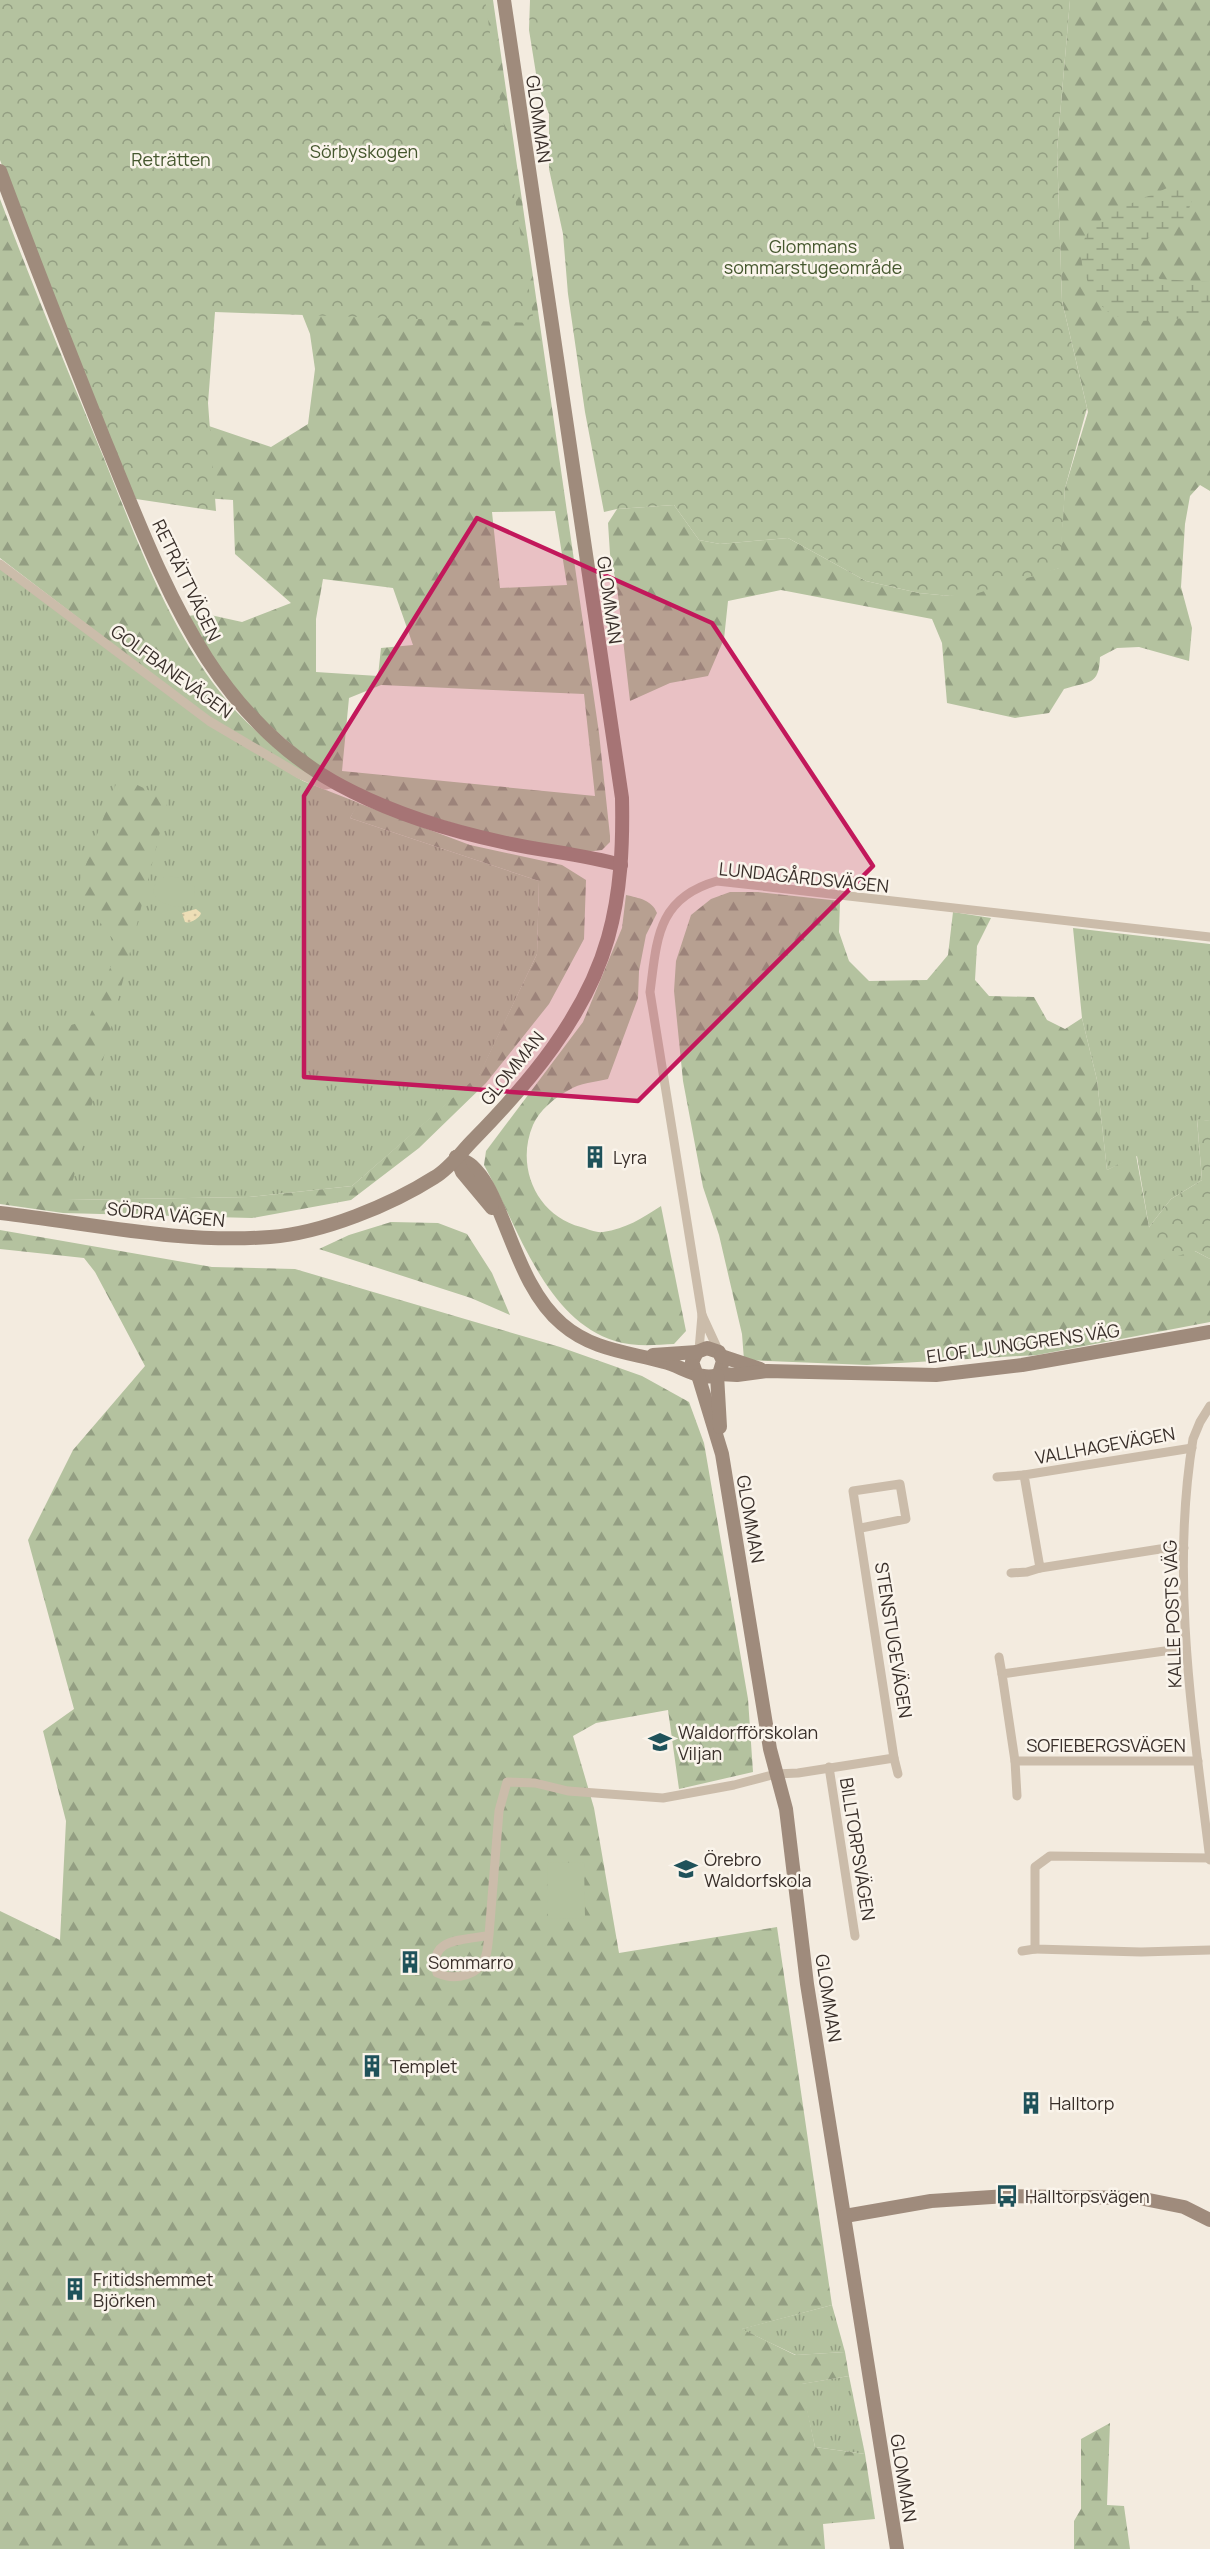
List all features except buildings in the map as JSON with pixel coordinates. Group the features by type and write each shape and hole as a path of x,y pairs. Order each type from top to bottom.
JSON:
{"street":[{"name":"GLOMMAN","path":"456,1157 508,1104 568,1026 594,974 608,938 621,865 622,798 504,0"},
{"name":"RETRÄTTVÄGEN","path":"0,171 60,330 133,510 188,631 229,691 253,718 301,760 336,783 417,818 460,832 621,865"},
{"name":"GOLFBANEVÄGEN","path":"0,564 210,721 299,774 325,785 336,783"},
{"name":"LUNDAGÅRDSVÄGEN","path":"698,1351 702,1315 650,992 662,928 671,908 682,896 699,886 717,881 1210,937"},
{"name":"SÖDRA VÄGEN","path":"0,1213 204,1239 272,1237 316,1228 362,1213 441,1163 456,1157"},
{"path":"456,1157 471,1165 488,1187 527,1278 542,1303 562,1324 603,1348 642,1355 708,1378 718,1374 723,1361 720,1354 707,1348 698,1351 642,1355"},
{"name":"LUNDAGÅRDSVÄGEN","path":"702,1315 720,1354"},
{"name":"ELOF LJUNGGRENS VÄG","path":"718,1374 737,1375 768,1371 936,1375 1023,1365 1210,1332"},
{"path":"697,1374 692,1362 698,1351"},
{"name":"ELOF LJUNGGRENS VÄG","path":"720,1354 768,1371"},
{"name":"GLOMMAN","path":"697,1374 722,1454"},
{"name":"GLOMMAN","path":"718,1374 722,1454 776,1774 786,1809 807,1984 897,2549"},
{"name":"KALLE POSTS VÄG","path":"1210,1406 1200,1422 1192,1448 1184,1548 1186,1648 1210,1859"},
{"name":"VALLHAGEVÄGEN","path":"997,1477 1024,1475 1192,1448"},
{"name":"VALLHAGEVÄGEN","path":"1024,1475 1040,1568"},
{"name":"STENSTUGEVÄGEN","path":"861,1528 906,1519 900,1484 853,1491 861,1528 898,1774"},
{"path":"1011,1573 1160,1549 1184,1548"},
{"path":"1002,1674 1186,1648"},
{"name":"SOFIEBERGSVÄGEN","path":"999,1657 1015,1761 1017,1796"},
{"path":"489,1935 456,1939 445,1944 438,1953 435,1964 437,1973 453,1977 468,1975 477,1969 486,1956 489,1935 499,1811 507,1782 535,1783 568,1791 663,1798 734,1785 776,1774 894,1758"},
{"name":"SOFIEBERGSVÄGEN","path":"1015,1761 1198,1761"},
{"name":"BILLTORPSVÄGEN","path":"830,1767 855,1936"},
{"path":"1035,1949 1035,1867 1044,1859 1050,1856 1210,1859"},
{"path":"1022,1951 1035,1949 1141,1952 1210,1950"},
{"path":"845,2216 931,2201 1007,2196 1139,2198 1184,2207 1210,2220"}],"highlighted area":[{"path":"477,518 712,623 873,866 638,1101 304,1077 304,796"}],"green space":[{"name":"Sörbyskogen","path":"0,0 493,0 599,733 610,836 610,842 602,850 586,852 493,835 385,803 330,778 259,716 226,678 187,616 206,614 242,622 291,603 235,554 233,500 132,493 0,160","holes":["201,256 293,291 310,334 315,369 308,424 271,447 203,424","555,511 567,585 500,588 492,512","323,579 393,588 413,645 381,648 378,676 316,672 316,619","381,685 584,694 595,796 342,771 349,698"]},
{"name":"Reträtten","path":"0,0 485,0 534,323 215,312 208,403 216,511 136,499 83,373 0,159"},
{"name":"Glommans sommarstugeområde","path":"530,0 1070,0 1057,150 1062,301 1087,408 1065,488 1060,568 975,594 950,596 919,593 866,581 788,538 720,544 699,540 674,505 604,512 585,412 568,294 563,234 549,169 549,114 538,86 529,30"},
{"path":"1070,0 1210,0 1210,491 1200,485 1190,496 1185,524 1181,587 1192,628 1189,661 1139,647 1117,648 1100,657 1095,678 1064,689 1049,713 1015,718 947,703 942,643 932,619 781,590 728,601 724,639 708,676 670,683 630,701 617,587 610,554 608,523 617,509 674,505 699,540 720,544 788,538 866,581 919,593 950,596 1059,568 1065,488 1088,412 1062,301 1057,150"},
{"path":"1167,188 1179,188 1193,198 1184,222 1150,237 1139,246 1136,264 1160,279 1210,282 1210,313 1157,321 1117,316 1103,308 1088,282 1082,262 1083,242 1088,233 1104,218 1125,206"},
{"path":"0,199 141,551 184,638 201,666 230,705 278,749 318,778 303,773 210,719 0,558"},
{"path":"0,560 257,753 303,781 359,803 350,818 539,881 537,954 479,1076 352,1186 249,1197 68,1200 0,1191"},
{"path":"119,776 168,800 68,1200 249,1197 352,1186 479,1075 537,954 539,881 350,818 358,803 470,845 562,865 586,880 584,939 549,1004 486,1083 419,1148 351,1200 252,1218 63,1213 0,1204 0,999 23,1039 88,1020 119,947 76,891"},
{"path":"166,876 179,878 194,886 195,896 191,904 175,906 159,900 153,889"},
{"path":"730,892 758,892 840,901 839,932 849,961 869,981 927,980 948,955 953,912 991,918 977,946 975,980 989,996 1034,997 1047,1020 1065,1029 1082,1018 1097,1080 1107,1170 1136,1155 1149,1227 1210,1259 1210,1322 1037,1355 867,1365 744,1360 742,1334 719,1235 703,1187 683,1081 674,991 676,961 691,915 711,899"},
{"path":"626,895 648,902 657,913 646,935 639,971 638,998 608,1079 573,1088 558,1096 548,1105 533,1125 528,1141 527,1157 534,1188 542,1201 552,1212 581,1227 598,1232 611,1231 634,1222 661,1206 686,1331 674,1344 637,1345 615,1341 590,1330 569,1313 535,1267 484,1165 486,1151 583,1022 622,928"},
{"path":"1073,928 1210,944 1210,1121 1197,1120 1202,1180 1171,1199 1149,1227 1137,1156 1107,1170 1097,1080 1082,1018"},
{"path":"1197,1119 1210,1121 1210,1259 1195,1251 1164,1260 1149,1227 1171,1199 1202,1180"},
{"path":"391,1222 438,1223 467,1234 492,1273 510,1315 471,1298 319,1249 349,1235"},
{"path":"0,1230 212,1267 295,1269 560,1347 642,1376 689,1402 704,1443 748,1699 753,1772 679,1789 668,1710 596,1723 573,1736 594,1808 619,1953 777,1927 832,2305 742,2329 795,2355 845,2352 849,2376 802,2384 815,2447 865,2454 875,2519 823,2524 825,2549 0,2549 0,1911 60,1940 66,1821 43,1731 74,1709 28,1540 73,1450 145,1366 95,1272 84,1258 0,1249"},
{"path":"584,1862 585,1918 548,1919 547,1863"},
{"path":"832,2305 845,2352 796,2355 741,2329"},
{"path":"849,2376 865,2454 815,2447 801,2384"},
{"path":"1110,2423 1107,2505 1124,2506 1130,2549 1074,2549 1074,2521 1081,2509 1081,2439"}],"sand":[{"path":"196,909 201,913 199,917 185,922 182,913"}],"place":[{"name":"Lyra","path":"595,1157"},
{"name":"Waldorfförskolan Viljan","path":"660,1742"},
{"name":"Örebro Waldorfskola","path":"686,1869"},
{"name":"Sommarro","path":"410,1962"},
{"name":"Templet","path":"372,2066"},
{"name":"Halltorp","path":"1031,2103"},
{"name":"Halltorpsvägen","path":"1007,2196"},
{"name":"Fritidshemmet Björken","path":"75,2289"}]}
